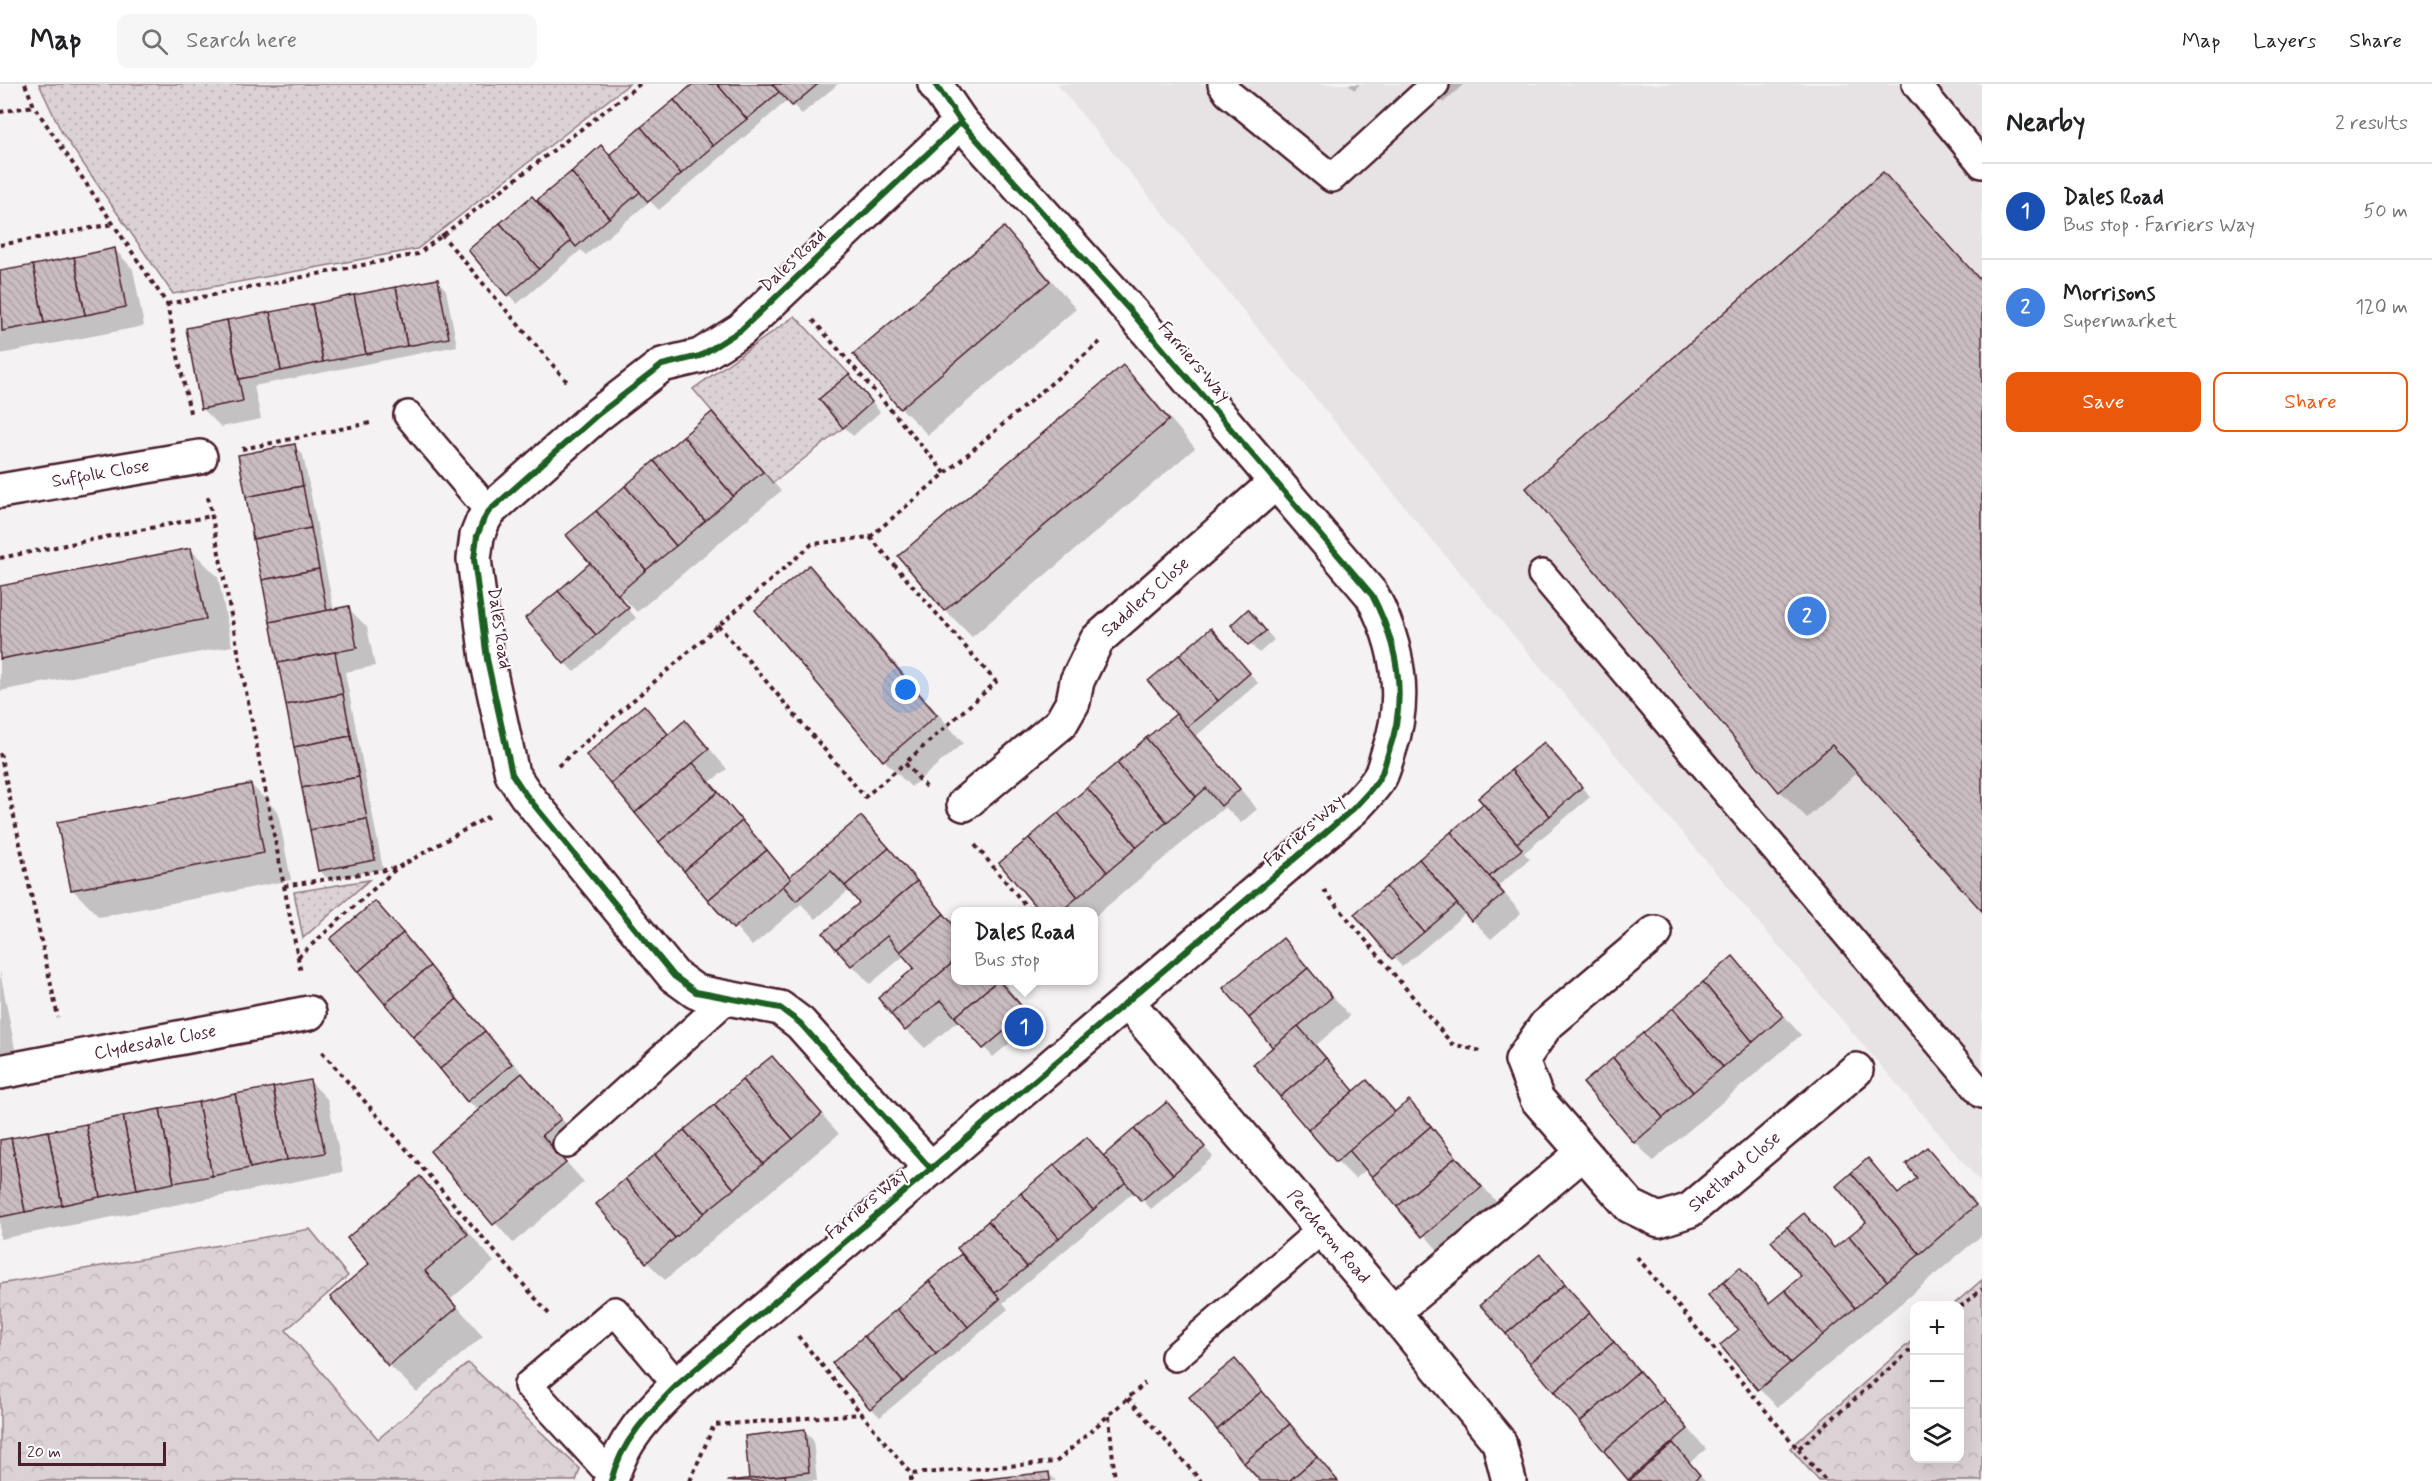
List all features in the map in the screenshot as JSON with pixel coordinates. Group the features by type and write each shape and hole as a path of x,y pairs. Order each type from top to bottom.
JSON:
{"street":[{"name":"Farriers Way","path":"611,1478 626,1445 644,1418 677,1385 1353,810 1380,777 1399,713 1396,653 1386,621 1372,595 1133,314 961,122 935,84"},
{"name":"Dales Road","path":"931,1169 800,1023 780,1008 748,1000 727,999 696,992 674,976 526,795 512,774 487,659 474,559 477,536 489,512 596,416 662,365 700,356 741,330 961,122"},
{"name":"Suffolk Close","path":"0,492 200,457"},
{"name":"Saddlers Close","path":"964,804 1061,723 1073,702 1077,681 1096,640 1276,482"},
{"path":"1655,933 1546,1024 1522,1060 1537,1099 1583,1153 1630,1206 1659,1220"},
{"name":"Percheron Road","path":"1128,1003 1393,1312 1499,1442 1509,1481"},
{"name":"Clydesdale Close","path":"0,1072 309,1013"},
{"name":"Shetland Close","path":"1659,1220 1690,1210 1856,1070"},
{"path":"1393,1312 1583,1153"}],"lane":[{"path":"1222,84 1228,93 1332,178 1435,84"},
{"path":"1916,84 1982,164"},
{"path":"408,415 489,512"},
{"path":"1542,574 1982,1094"},
{"path":"567,1144 727,999"},
{"path":"1175,1357 1321,1230"},
{"path":"611,1478 528,1386 615,1311 677,1385"}],"path":[{"path":"25,84 34,106 166,304 212,516 309,1013 320,1050 575,1344"},
{"path":"166,304 418,254 441,234 640,84"},
{"path":"0,112 34,106"},
{"path":"0,245 113,224"},
{"path":"441,234 596,416"},
{"path":"785,289 946,474"},
{"path":"298,958 397,868 526,795 812,544 870,537 1133,314"},
{"path":"200,457 408,415"},
{"path":"0,558 212,516"},
{"path":"718,625 865,797 996,682 870,537"},
{"path":"0,753 67,1059"},
{"path":"905,763 928,789"},
{"path":"972,842 1027,907"},
{"path":"1297,858 1452,1044 1522,1060"},
{"path":"284,886 397,868"},
{"path":"1659,1220 1636,1259 1826,1481"},
{"path":"1964,1303 1982,1289"},
{"path":"772,1304 911,1474 910,1481"},
{"path":"1798,1449 1910,1351"},
{"path":"911,1474 1056,1462 1175,1357"},
{"path":"1128,1398 1201,1481"},
{"path":"690,1481 714,1425 862,1413"},
{"path":"1109,1415 1115,1481"}],"shaded area":[{"path":"1057,84 1982,84 1982,1184 1432,540"}],"green space":[{"path":"39,84 629,84 417,249 173,294 62,133"},
{"path":"795,316 849,374 819,399 843,428 773,483 693,389"},
{"path":"369,880 303,938 294,892"},
{"path":"310,1229 348,1276 286,1330 378,1439 468,1363 580,1469 576,1481 0,1481 0,1284"},
{"path":"1982,1280 1982,1481 1819,1481 1790,1448 1910,1343 1910,1463 1964,1463 1964,1301 1958,1301"}],"building":[{"path":"693,84 717,84 747,119 713,146 674,100"},
{"path":"717,84 772,84 779,92 747,119"},
{"path":"772,84 818,84 792,106"},
{"path":"674,100 713,146 681,174 641,127"},
{"path":"641,127 681,174 648,202 609,155"},
{"path":"601,145 640,192 609,218 571,172"},
{"path":"571,172 609,218 576,247 537,200"},
{"path":"1883,172 1982,282 1982,911 1832,745 1779,792 1526,488"},
{"path":"532,196 571,241 539,269 500,223"},
{"path":"500,223 539,269 507,296 468,250"},
{"path":"1004,227 1050,281 900,409 853,354"},
{"path":"115,248 126,307 85,315 74,257"},
{"path":"74,257 85,315 44,323 33,265"},
{"path":"33,265 44,323 2,331 0,271"},
{"path":"438,279 449,338 407,346 396,287"},
{"path":"396,287 407,346 366,354 354,295"},
{"path":"354,295 366,354 323,362 312,304"},
{"path":"312,304 323,362 281,371 270,312"},
{"path":"270,312 281,371 239,379 227,320"},
{"path":"227,320 243,401 201,409 186,328"},
{"path":"1123,365 1169,420 944,611 898,556"},
{"path":"849,374 872,402 843,428 819,399"},
{"path":"712,412 763,472 733,496 683,436"},
{"path":"683,436 733,496 705,521 654,461"},
{"path":"295,444 303,486 246,497 238,455"},
{"path":"654,461 705,521 676,546 625,486"},
{"path":"303,486 311,528 253,539 246,497"},
{"path":"625,486 676,546 646,570 596,511"},
{"path":"596,511 646,570 617,595 566,535"},
{"path":"311,528 319,569 262,580 253,539"},
{"path":"191,548 206,619 0,659 0,586"},
{"path":"590,563 629,608 596,635 558,591"},
{"path":"809,565 937,715 883,761 755,610"},
{"path":"319,569 327,611 270,622 262,580"},
{"path":"558,591 596,635 564,664 525,618"},
{"path":"349,606 357,648 278,663 270,622"},
{"path":"1248,609 1266,631 1248,645 1231,625"},
{"path":"1211,628 1250,673 1218,701 1179,655"},
{"path":"335,652 343,694 286,705 278,663"},
{"path":"1179,655 1218,701 1187,727 1148,681"},
{"path":"343,694 351,736 294,747 286,705"},
{"path":"644,705 668,734 611,784 586,755"},
{"path":"1176,714 1240,789 1221,806 1206,788 1196,797 1146,738"},
{"path":"685,720 709,749 635,813 611,784"},
{"path":"351,736 359,777 302,788 294,747"},
{"path":"1146,738 1196,797 1167,822 1117,763"},
{"path":"1544,742 1582,787 1550,816 1511,770"},
{"path":"693,763 718,792 659,842 635,813"},
{"path":"1117,763 1167,822 1137,847 1087,788"},
{"path":"1511,770 1550,816 1517,843 1478,798"},
{"path":"359,777 367,819 310,830 302,788"},
{"path":"251,784 264,853 71,890 57,822"},
{"path":"1087,788 1137,847 1107,872 1058,813"},
{"path":"718,792 742,821 684,871 659,842"},
{"path":"1483,804 1522,849 1489,877 1451,832"},
{"path":"1058,813 1107,872 1078,897 1029,838"},
{"path":"861,816 889,848 845,886 831,871 796,901 783,886 791,879 789,877"},
{"path":"367,819 375,860 318,871 310,830"},
{"path":"742,821 767,850 708,900 684,871"},
{"path":"1451,832 1504,894 1471,921 1419,859"},
{"path":"1029,838 1078,897 1066,907 1036,907 999,863"},
{"path":"889,848 917,881 836,949 823,933 859,903 845,886"},
{"path":"767,850 791,879 733,929 708,900"},
{"path":"1419,859 1457,904 1424,932 1386,887"},
{"path":"917,881 944,914 900,952 887,936 851,966 836,949"},
{"path":"1386,887 1424,932 1392,959 1354,914"},
{"path":"375,901 403,933 358,972 330,939"},
{"path":"944,914 951,922 951,964 891,1014 878,998 914,968 900,952"},
{"path":"403,933 430,966 385,1004 358,972"},
{"path":"1283,938 1308,968 1249,1018 1223,988"},
{"path":"1733,956 1783,1016 1753,1042 1703,982"},
{"path":"951,964 951,985 992,985 955,1017 941,1000 905,1031 891,1014"},
{"path":"430,966 457,999 413,1037 385,1004"},
{"path":"1308,968 1332,997 1273,1048 1249,1018"},
{"path":"1703,982 1753,1042 1723,1067 1673,1008"},
{"path":"992,985 1003,985 1027,1012 983,1049 955,1017"},
{"path":"457,999 485,1031 440,1069 413,1037"},
{"path":"1673,1008 1723,1067 1693,1092 1643,1033"},
{"path":"1298,1026 1326,1058 1280,1097 1253,1064"},
{"path":"485,1031 512,1064 467,1102 440,1069"},
{"path":"1643,1033 1693,1092 1663,1118 1613,1058"},
{"path":"772,1056 822,1114 793,1139 742,1080"},
{"path":"1326,1058 1354,1091 1308,1130 1280,1097"},
{"path":"1613,1058 1663,1118 1634,1143 1583,1083"},
{"path":"522,1073 561,1119 542,1135 566,1163 493,1225 430,1151"},
{"path":"310,1080 325,1153 287,1160 273,1087"},
{"path":"742,1080 793,1139 763,1164 714,1105"},
{"path":"1367,1080 1395,1112 1336,1162 1308,1130"},
{"path":"273,1087 287,1160 250,1168 235,1094"},
{"path":"235,1094 250,1168 212,1176 198,1102"},
{"path":"1409,1100 1431,1126 1372,1177 1349,1150"},
{"path":"198,1102 212,1176 174,1183 160,1109"},
{"path":"1167,1102 1205,1147 1173,1174 1134,1129"},
{"path":"714,1105 763,1164 734,1189 684,1130"},
{"path":"160,1109 174,1183 137,1190 123,1116"},
{"path":"123,1116 137,1190 100,1197 86,1124"},
{"path":"86,1124 100,1197 62,1205 48,1131"},
{"path":"1431,1126 1456,1157 1397,1207 1372,1177"},
{"path":"1134,1129 1173,1174 1141,1201 1103,1156"},
{"path":"684,1130 734,1189 704,1213 655,1155"},
{"path":"48,1131 62,1205 25,1212 11,1138"},
{"path":"1087,1137 1126,1182 1093,1210 1054,1165"},
{"path":"11,1138 25,1212 0,1217 0,1140"},
{"path":"1927,1147 1976,1205 1920,1254 1851,1173 1868,1158 1898,1194 1917,1178 1906,1164"},
{"path":"655,1155 704,1213 675,1238 625,1179"},
{"path":"1456,1157 1482,1187 1422,1237 1397,1207"},
{"path":"1054,1165 1093,1210 1059,1238 1021,1193"},
{"path":"1851,1173 1920,1254 1887,1281 1849,1236 1866,1222 1836,1186"},
{"path":"420,1176 468,1234 425,1271 457,1308 388,1366 330,1297 369,1264 347,1238"},
{"path":"625,1179 675,1238 646,1263 596,1204"},
{"path":"1021,1193 1059,1238 1027,1267 988,1221"},
{"path":"1804,1213 1834,1248 1849,1236 1887,1281 1855,1308 1787,1227"},
{"path":"988,1221 1027,1267 995,1293 957,1248"},
{"path":"1787,1227 1855,1308 1823,1335 1785,1290 1801,1276 1771,1241"},
{"path":"961,1254 1000,1299 968,1327 929,1281"},
{"path":"1540,1254 1565,1284 1506,1334 1480,1305"},
{"path":"1740,1267 1769,1303 1785,1290 1823,1335 1790,1363 1723,1282"},
{"path":"929,1281 968,1327 936,1354 897,1309"},
{"path":"1723,1282 1790,1363 1758,1390 1720,1345 1738,1330 1708,1295"},
{"path":"1565,1284 1590,1313 1530,1363 1506,1334"},
{"path":"897,1309 936,1354 903,1382 864,1336"},
{"path":"1590,1313 1614,1342 1554,1392 1530,1363"},
{"path":"864,1336 903,1382 870,1409 832,1363"},
{"path":"1614,1342 1639,1371 1580,1422 1554,1392"},
{"path":"1235,1359 1262,1391 1217,1430 1189,1397"},
{"path":"1639,1371 1664,1400 1604,1451 1580,1422"},
{"path":"1262,1391 1290,1424 1244,1463 1217,1430"},
{"path":"1664,1400 1688,1429 1628,1480 1604,1451"},
{"path":"1290,1424 1317,1457 1289,1481 1260,1481 1244,1463"},
{"path":"805,1429 809,1472 749,1479 745,1436"},
{"path":"1673,1443 1700,1475 1693,1481 1629,1481"},
{"path":"1317,1457 1338,1481 1289,1481"},
{"path":"1049,1472 1050,1481 970,1481"},
{"path":"785,1475 786,1481 727,1481"}],"cycle path":[{"path":"611,1481 622,1453 637,1428 677,1385 1353,809 1380,777 1395,731 1399,691 1394,652 1372,595 1133,314 961,122 935,84"},
{"path":"931,1169 800,1023 780,1008 696,992 674,976 526,795 512,774 487,659 474,559 477,536 489,511 596,416 662,365 700,356 741,330 961,122"}],"place":[{"name":"Morrisons","path":"1807,616"},
{"name":"Dales Road","path":"1024,1027"}]}
